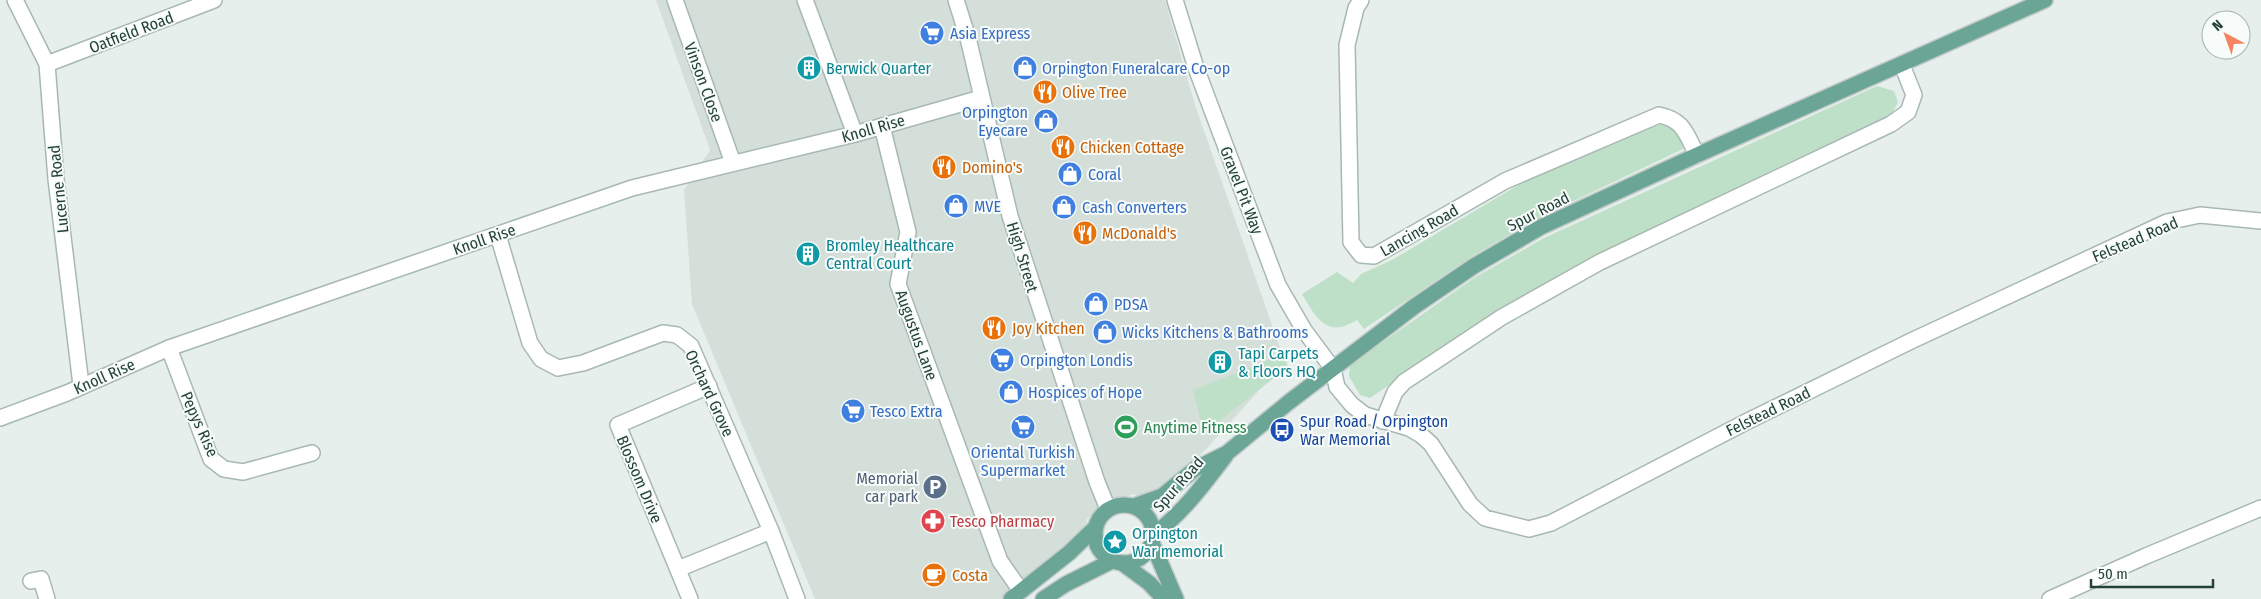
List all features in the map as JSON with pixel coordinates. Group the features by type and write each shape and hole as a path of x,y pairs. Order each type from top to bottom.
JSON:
{"main road":[{"name":"Spur Road","path":"1134,506 1162,496 1195,469 1227,453 1415,306 1474,266 1540,227 2046,0"},
{"name":"Spur Road","path":"1152,539 1206,482 1227,453"},
{"path":"1016,595 1074,548 1095,528 1099,518 1108,509 1125,505 1134,506 1148,517 1152,539 1176,599"},
{"path":"1095,528 1098,547 1149,583 1164,599"},
{"path":"1043,599 1066,584 1117,562 1141,558 1152,539"}],"street":[{"name":"Lucerne Road","path":"15,0 48,64 56,179 81,385"},
{"name":"Oatfield Road","path":"48,64 214,0"},
{"name":"Vinson Close","path":"674,0 733,163"},
{"path":"805,0 855,134"},
{"name":"High Street","path":"956,0 968,38 1012,224 1097,482 1108,509"},
{"name":"Gravel Pit Way","path":"1175,0 1196,68 1278,285 1304,330 1333,369"},
{"name":"Lancing Road","path":"1361,0 1356,8 1347,45 1351,242 1361,255 1374,256 1505,180 1659,115 1673,118 1683,126 1697,155"},
{"path":"1383,421 1395,392 1404,382 1502,317 1600,262 1891,124 1908,112 1914,94 1902,65"},
{"name":"Knoll Rise","path":"0,418 168,348 632,188 855,134 981,98"},
{"name":"Augustus Lane","path":"882,126 908,232 898,284 1000,561 1016,595"},
{"name":"Felstead Road","path":"1333,369 1337,386 1352,405 1365,415 1409,428 1431,444 1470,504 1485,518 1529,529 1550,523 1757,416 1911,341 2167,222 2200,215 2261,221"},
{"name":"Orchard Grove","path":"498,235 530,343 541,359 558,368 583,363 663,333 677,335 691,346 771,531 797,599"},
{"name":"Pepys Rise","path":"168,348 212,459 224,469 243,472 312,453"},
{"name":"Blossom Drive","path":"690,599 618,425 708,386"},
{"path":"2050,599 2261,508"},
{"path":"678,569 771,531"},
{"path":"31,581 41,579 47,599"}],"shaded area":[{"path":"656,0 1165,0 1195,105 1285,362 1176,482 1147,500 1133,494 1119,502 1102,505 1087,519 1083,538 1006,599 815,599 692,304 684,190 710,150"}],"green space":[{"path":"1877,86 1894,91 1898,102 1892,114 1564,272 1493,314 1370,398 1360,395 1349,376 1350,365 1474,278 1544,238"},
{"path":"1658,125 1670,125 1682,140 1683,149 1540,217 1474,255 1364,329 1357,320 1338,327 1324,323 1312,311 1302,294 1337,272 1353,283 1361,274 1392,260 1520,184"},
{"path":"1284,354 1288,367 1204,433 1193,390"}],"place":[{"name":"Asia Express","path":"932,33"},
{"name":"Berwick Quarter","path":"809,68"},
{"name":"Orpington Funeralcare Co-op","path":"1025,68"},
{"name":"Olive Tree","path":"1045,92"},
{"name":"Orpington Eyecare","path":"1046,121"},
{"name":"Chicken Cottage","path":"1063,147"},
{"name":"Domino's","path":"944,167"},
{"name":"Coral","path":"1070,174"},
{"name":"MVE","path":"956,206"},
{"name":"Cash Converters","path":"1064,207"},
{"name":"McDonald's","path":"1085,233"},
{"name":"Bromley Healthcare Central Court","path":"808,254"},
{"name":"PDSA","path":"1096,304"},
{"name":"Joy Kitchen","path":"994,328"},
{"name":"Wicks Kitchens & Bathrooms","path":"1105,332"},
{"name":"Orpington Londis","path":"1002,360"},
{"name":"Tapi Carpets & Floors HQ","path":"1220,362"},
{"name":"Hospices of Hope","path":"1011,392"},
{"name":"Tesco Extra","path":"853,411"},
{"name":"Oriental Turkish Supermarket","path":"1023,427"},
{"name":"Anytime Fitness","path":"1126,427"},
{"name":"Spur Road / Orpington War Memorial","path":"1282,430"},
{"name":"Memorial car park","path":"935,487"},
{"name":"Tesco Pharmacy","path":"933,521"},
{"name":"Orpington War memorial","path":"1115,542"},
{"name":"Costa","path":"934,575"}]}
